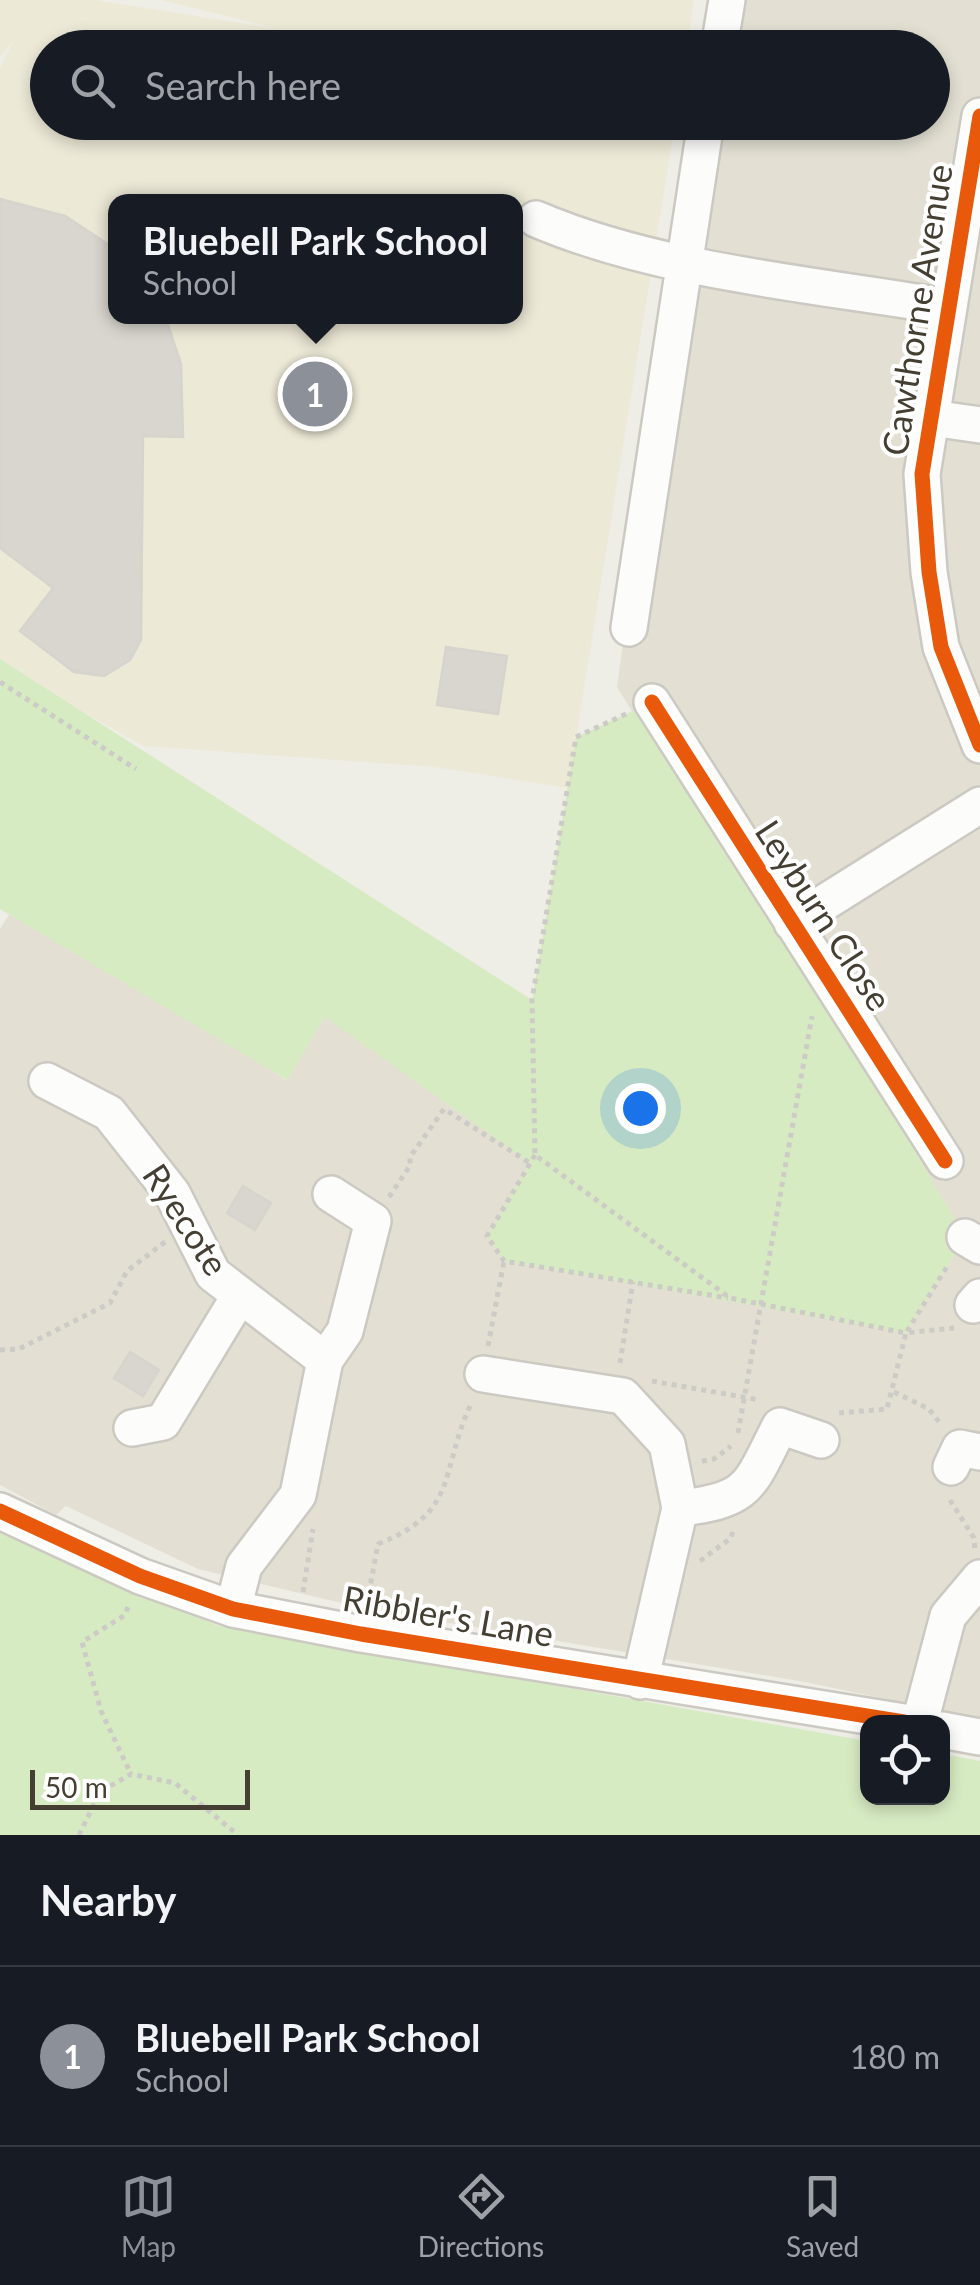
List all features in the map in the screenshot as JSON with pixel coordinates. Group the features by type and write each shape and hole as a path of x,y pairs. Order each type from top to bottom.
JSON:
{"street":[{"path":"722,30 726,0"},
{"name":"Cawthorne Avenue","path":"980,116 922,474 928,572 941,647 980,745"},
{"path":"629,628 703,140"},
{"path":"536,219 581,238 683,261 948,307"},
{"path":"932,418 980,426"},
{"name":"Leyburn Close","path":"652,702 945,1162"},
{"path":"792,923 980,806"},
{"name":"Ryecote","path":"47,1081 110,1113 172,1193 213,1274 325,1360"},
{"path":"233,1609 244,1566 298,1495 325,1360 344,1331 373,1221 331,1194"},
{"path":"132,1428 164,1422 240,1295"},
{"path":"483,1374 617,1385 622,1396 667,1444 680,1508 640,1680"},
{"path":"680,1508 721,1503 743,1490 780,1426 829,1427"},
{"name":"Ribbler's Lane","path":"0,1511 140,1576 233,1609 361,1634 860,1715"},
{"path":"922,1715 948,1616 978,1580"},
{"path":"950,1731 980,1737"}],"path":[{"path":"0,682 136,770"},
{"path":"652,702 576,736 532,1000 535,1155 487,1236 504,1260 906,1333 972,1310"},
{"path":"671,1464 714,1460 736,1443 748,1398 760,1306 821,968"},
{"path":"373,1221 410,1166 410,1157 444,1109 530,1163"},
{"path":"535,1155 730,1298"},
{"path":"0,1350 19,1349 110,1303 127,1272 150,1250 190,1230"},
{"path":"829,1427 887,1409 906,1333 973,1241"},
{"path":"361,1634 378,1544 414,1530 444,1494 460,1428 483,1374 504,1260"},
{"path":"633,1282 617,1385 766,1401"},
{"path":"894,1392 929,1410 964,1456 949,1495 952,1508 974,1538 978,1580"},
{"path":"694,1565 731,1538 743,1490"},
{"path":"298,1495 319,1497 298,1622"},
{"path":"131,1774 101,1711 82,1642 125,1615 140,1576"},
{"path":"79,1835 100,1792 131,1774 175,1783 238,1835"}],"shaded area":[{"path":"0,0 94,0 279,29 162,0 694,0 690,30 30,30 30,140 672,140 568,788 435,767 144,746 0,666 0,69 13,41 0,57"},
{"path":"712,0 980,0 980,1719 805,1682 371,1610 198,1569 66,1506 56,1515 0,1485 0,929 16,904 286,1080 325,1017 940,1208 617,687 693,140 950,140 950,30 708,30"}],"green space":[{"path":"0,659 532,1000 576,737 652,702 965,1237 906,1333 504,1261 487,1236 530,1163 325,1017 287,1080 0,909"},
{"path":"0,1529 216,1625 860,1740 860,1805 950,1805 950,1755 980,1761 980,1835 0,1835"}],"building":[{"path":"0,199 65,216 108,244 108,324 168,324 181,364 183,437 143,436 141,640 130,660 104,676 74,672 20,631 53,588 0,548"},
{"path":"446,647 507,656 498,714 437,705"},
{"path":"243,1186 271,1203 255,1230 227,1213"},
{"path":"130,1352 159,1370 143,1396 114,1378"}],"cycle path":[{"path":"980,116 922,474 929,572 941,647 980,745"},
{"path":"652,702 945,1161"},
{"path":"0,1511 140,1576 233,1609 361,1634 861,1715"}],"place":[{"name":"Bluebell Park School","path":"315,394"}]}
